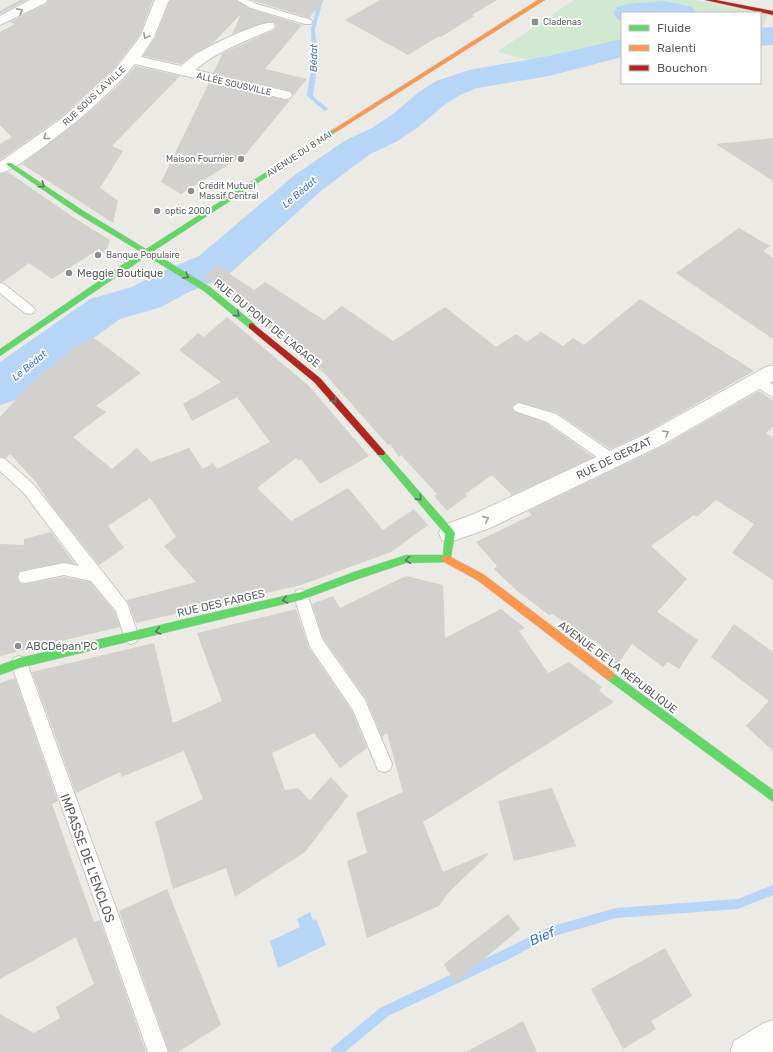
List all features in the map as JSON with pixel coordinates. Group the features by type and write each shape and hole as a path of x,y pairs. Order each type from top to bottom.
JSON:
{"street":[{"path":"0,21 40,0"},
{"name":"RUE SOUS LA VILLE","path":"5,166 73,118 127,66 147,36 162,0"},
{"name":"AVENUE DU 8 MAI","path":"0,353 57,312 146,252 542,0"},
{"path":"708,0 773,13"},
{"path":"747,0 773,4"},
{"name":"ALLÉE SOUSVILLE","path":"183,72 201,57 224,45 268,26"},
{"name":"ALLÉE SOUSVILLE","path":"131,59 285,95"},
{"name":"RUE DU PONT DE L'AGAGE","path":"5,166 207,289 317,380 450,533"},
{"name":"RUE DE GERZAT","path":"450,533 482,521 612,460 768,381"},
{"path":"447,558 450,533"},
{"name":"RUE DES FARGES","path":"0,670 19,664 301,596 354,576 406,559 447,558"},
{"name":"AVENUE DE LA RÉPUBLIQUE","path":"447,558 480,577 556,636 773,797"},
{"path":"746,1052 773,1035"}],"lane":[{"path":"241,0 254,6 308,22"},
{"path":"0,287 29,310"},
{"path":"519,408 552,418 612,460"},
{"path":"0,463 29,489 122,608 131,637"},
{"path":"25,577 64,569 95,575"},
{"path":"301,596 315,642 358,705 384,764"},
{"name":"IMPASSE DE L'ENCLOS","path":"19,664 158,1052"}],"green space":[{"path":"574,0 694,0 757,12 621,12 621,48 586,53 547,64 497,52"},
{"path":"761,13 768,14 761,31"}],"water":[{"path":"310,912 313,921 316,919 326,945 278,968 270,941 300,927 297,919"}],"building":[{"path":"20,0 27,0 0,14 0,11"},
{"path":"48,0 153,0 139,36 113,70 60,118 0,160 0,144 12,137 0,125 0,32 15,24 10,22 46,4"},
{"path":"170,0 236,0 251,9 302,25 265,69 307,79 293,96 290,91 213,73 223,53 274,30 276,27 274,22 267,22 232,34 241,14 213,43 195,53 181,64 143,56 155,38"},
{"path":"252,0 324,0 309,18"},
{"path":"380,0 497,0 472,15 474,16 441,37 439,36 408,55 345,20"},
{"path":"136,66 180,76 112,146 123,151 100,188 118,201 113,223 22,164 92,110 115,89"},
{"path":"209,83 290,100 246,154 181,194 161,182"},
{"path":"773,138 773,181 716,144"},
{"path":"8,172 73,217 110,240 106,254 99,249 52,279 29,263 3,282 0,282 0,174"},
{"path":"739,228 770,246 763,251 773,258 773,339 676,273"},
{"path":"215,264 254,290 265,282 324,320 342,306 393,341 445,307 496,347 516,334 527,342 541,332 563,346 573,338 584,345 640,299 754,371 645,433 610,449 557,413 518,402 512,407 515,412 546,423 594,457 512,495 492,475 465,494 467,496 447,511 434,496 437,494 401,455 399,457 390,444 388,445 325,374 205,278"},
{"path":"227,317 309,386 369,456 320,484 301,459 299,461 296,458 257,488 291,521 348,488 383,530 414,509 428,525 391,552 301,585 136,623 127,600 196,582 164,546 176,537 150,498 108,526 124,548 99,565 52,506 35,481 10,454 6,458 0,457 0,417 29,385 74,348 93,337 141,373 96,406 106,412 73,437 112,469 137,448 151,462 189,448 203,469 213,463 217,469 270,442 237,397 192,421 183,404 221,382 179,350 198,333 204,337"},
{"path":"759,391 773,401 773,427 766,433 773,438 773,580 732,553 754,524 716,500 697,517 694,515 651,546 687,579 657,612 698,640 679,669 668,662 663,667 632,644 617,665 596,649 602,646 552,614 549,615 516,590 494,569 497,566 476,542 532,515 528,511 661,447"},
{"path":"51,532 75,564 64,562 20,571 17,576 19,583 25,584 64,577 90,582 115,612 120,627 0,656 0,544 24,545 24,539"},
{"path":"406,576 443,585 445,638 501,609 525,628 519,631 548,673 569,662 602,687 599,691 614,702 423,822 443,872 487,853 488,855 449,892 439,906 367,938 347,861 367,853 356,813 403,792 387,733 382,737 366,699 323,638 312,604 333,596 340,608"},
{"path":"296,609 309,648 352,711 367,748 340,768 314,733 272,753 285,790 298,788 310,800 331,777 348,796 305,852 235,897 226,868 173,889 155,822 203,799 184,751 122,777 120,772 76,793 32,672 154,643 173,723 222,701 197,633"},
{"path":"734,624 773,652 773,751 746,726 769,701 711,657"},
{"path":"15,678 58,801 52,804 94,922 100,920 146,1052 0,1052 0,1014 34,1033 60,1018 56,1007 94,984 76,937 0,979 0,683"},
{"path":"552,788 576,846 514,861 498,801"},
{"path":"167,889 221,1025 178,1052 169,1052 119,911"},
{"path":"508,914 520,929 455,983 444,964"},
{"path":"665,948 692,996 651,1021 656,1029 623,1049 591,989"},
{"path":"523,1021 537,1052 466,1052"}],"waterway":[{"name":"Bédat","path":"321,0 313,29 315,62 310,96 325,109"},
{"path":"640,12 664,10 675,12"},
{"name":"Le Bédat","path":"761,37 773,36"},
{"name":"Le Bédat","path":"0,388 13,376 55,344 105,309 146,297 175,282 213,266 309,182 358,147 384,135 405,121 431,99 448,88 469,80 549,66 621,48"},
{"name":"Bief","path":"336,1052 384,1012 505,955 549,932 616,913 738,904 773,890"}],"traffic: fast":[{"path":"0,353 133,261 334,131"},
{"path":"9,164 80,212 207,289 252,326"},
{"path":"381,453 450,533 447,559"},
{"path":"0,670 19,663 301,596 354,576 406,559 447,559"},
{"path":"609,675 773,797"}],"traffic: slow":[{"path":"334,131 542,0"},
{"path":"447,559 480,577 609,675"}],"traffic: jam":[{"path":"708,0 773,13"},
{"path":"252,326 317,380 381,453"}],"place":[{"name":"Cladenas","path":"535,22"},
{"name":"Maison Fournier","path":"241,159"},
{"name":"Crédit Mutuel Massif Central","path":"191,191"},
{"name":"optic 2000","path":"157,211"},
{"name":"Banque Populaire","path":"98,255"},
{"name":"Meggie Boutique","path":"69,273"},
{"name":"ABCDépan'PC","path":"18,646"}]}
